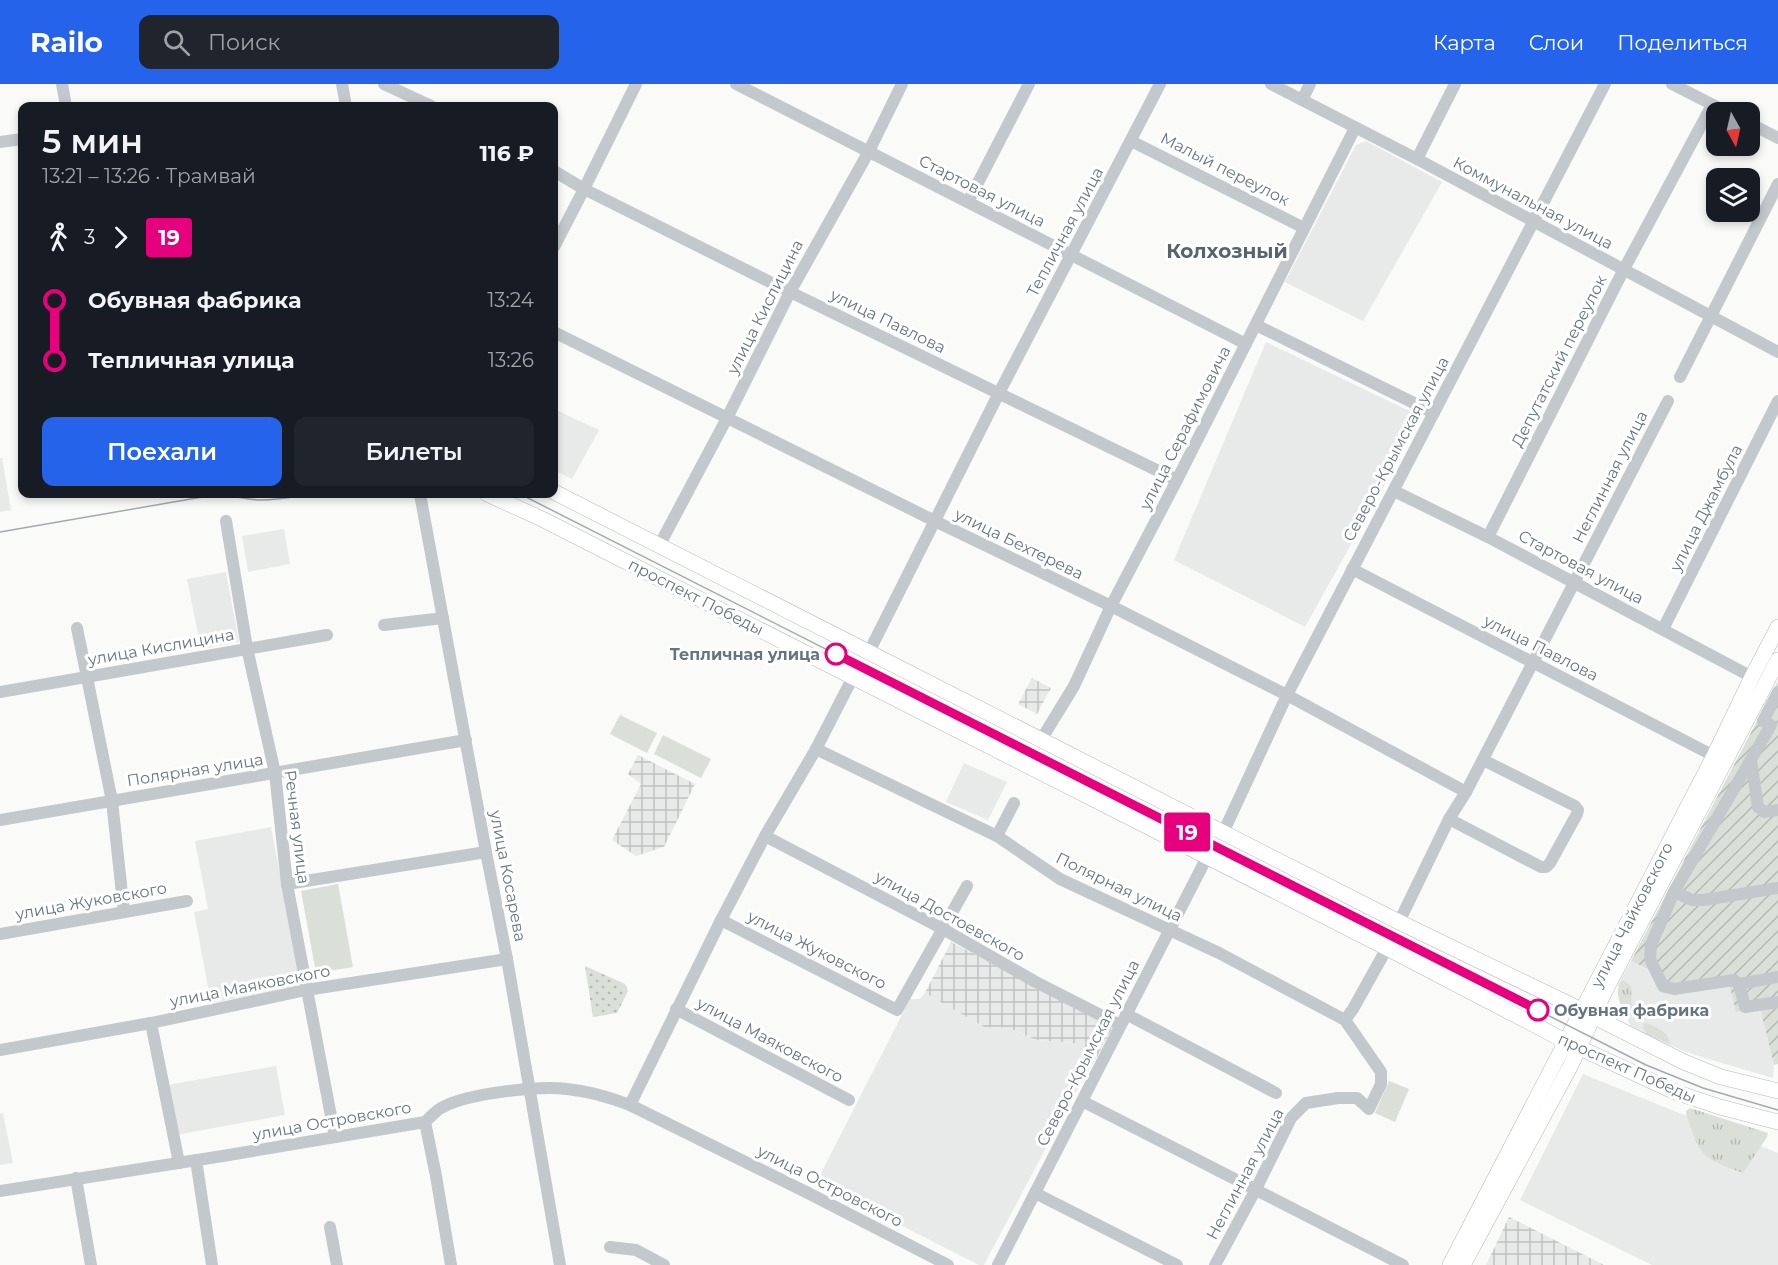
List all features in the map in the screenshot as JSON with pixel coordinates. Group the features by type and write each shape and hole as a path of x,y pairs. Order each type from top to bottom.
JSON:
{"main road":[{"name":"проспект Победы","path":"558,494 1399,922 1699,1069 1721,1077 1778,1091"},
{"name":"проспект Победы","path":"496,498 542,519 1573,1044 1675,1092 1720,1107 1778,1122"},
{"name":"улица Чайковского","path":"1464,1265 1778,627"},
{"name":"улица Чайковского","path":"1588,1014 1778,660"},
{"name":"улица Чайковского","path":"1450,1265 1573,1044"}],"street":[{"path":"62,84 65,102"},
{"path":"342,84 345,102"},
{"path":"384,84 422,102"},
{"path":"558,240 636,84"},
{"name":"Стартовая улица","path":"736,84 1246,344"},
{"path":"761,96 768,84"},
{"name":"улица Кислицина","path":"660,546 789,292 868,153 902,84"},
{"path":"968,202 1029,84"},
{"name":"Тепличная улица","path":"869,652 999,393 1160,84"},
{"name":"Коммунальная улица","path":"1271,84 1417,159 1778,352"},
{"path":"1302,100 1310,84"},
{"path":"1417,159 1455,84"},
{"name":"Северо-Крымская улица","path":"1223,833 1287,695 1605,84"},
{"path":"1672,84 1706,102"},
{"name":"Депутатский переулок","path":"1488,537 1623,271 1706,116"},
{"name":"улица Серафимовича","path":"1041,740 1074,686 1111,606 1256,325 1354,128"},
{"path":"1760,129 1778,138"},
{"path":"0,142 18,140"},
{"name":"Малый переулок","path":"1131,141 1304,228"},
{"name":"улица Павлова","path":"558,173 789,292 1177,480"},
{"path":"1680,376 1778,184"},
{"path":"1256,325 1434,413"},
{"name":"улица Бехтерева","path":"558,334 935,522 1111,606 1287,695 1466,792"},
{"name":"Неглинная улица","path":"1399,922 1449,819 1483,760 1668,401"},
{"name":"улица Джамбула","path":"1663,629 1778,401"},
{"name":"Стартовая улица","path":"1394,491 1488,537 1752,677"},
{"name":"улица Косарева","path":"421,498 507,958 560,1265"},
{"name":"Речная улица","path":"226,521 247,648 275,773 287,884 335,1137"},
{"name":"улица Павлова","path":"1352,569 1714,756"},
{"path":"384,625 443,618"},
{"path":"77,628 112,801 124,912"},
{"name":"улица Кислицина","path":"0,692 327,634"},
{"path":"630,1105 721,920 765,836 816,749 853,677"},
{"path":"1778,692 1763,721 1774,727 1751,760 1674,892 1651,945 1650,959 1664,986 1674,989 1734,980 1739,984 1745,1007 1778,1002"},
{"name":"Полярная улица","path":"0,820 466,740"},
{"name":"Полярная улица","path":"816,749 997,836 1060,879 1219,953 1345,1020"},
{"path":"1449,819 1541,867 1546,867 1550,863 1578,810 1575,806 1483,760"},
{"path":"1751,760 1758,807 1764,812 1778,810"},
{"path":"997,836 1014,803"},
{"name":"улица Достоевского","path":"765,836 943,929 1035,981 1123,1019 1276,1093"},
{"path":"287,884 486,852"},
{"name":"Северо-Крымская улица","path":"998,1265 1207,857"},
{"path":"943,929 968,886"},
{"path":"1674,892 1692,900 1704,900 1778,888"},
{"name":"улица Жуковского","path":"0,934 187,901"},
{"name":"улица Жуковского","path":"721,920 897,1010 943,929"},
{"path":"1345,1020 1387,948"},
{"name":"улица Маяковского","path":"0,1050 150,1023 306,990 507,958"},
{"path":"1739,984 1778,977"},
{"name":"улица Маяковского","path":"676,1009 849,1100"},
{"name":"Неглинная улица","path":"1215,1265 1291,1118 1306,1103 1338,1098 1357,1098 1370,1109 1381,1084 1381,1072 1345,1020"},
{"path":"150,1023 178,1163"},
{"name":"улица Островского","path":"0,1191 425,1122 442,1107 468,1098 530,1089 565,1088 604,1095 630,1105 948,1265"},
{"path":"1082,1101 1403,1265"},
{"path":"425,1122 451,1265"},
{"path":"196,1160 212,1265"},
{"path":"75,1178 91,1265"},
{"path":"1035,1193 1177,1265"},
{"path":"330,1227 337,1265"},
{"path":"610,1247 636,1250 664,1265"}],"shaded area":[{"path":"1366,141 1442,182 1363,321 1285,282 1356,145"},
{"path":"1266,342 1422,417 1305,627 1174,560"},
{"path":"558,411 599,430 572,479 558,472"},
{"path":"0,458 2,458 11,510 0,512"},
{"path":"284,529 290,564 248,572 242,536"},
{"path":"226,572 239,642 201,649 187,579"},
{"path":"1032,678 1051,688 1037,714 1018,704"},
{"path":"638,755 695,784 664,847 636,856 612,840 641,784 628,774"},
{"path":"964,763 1007,782 988,820 946,802"},
{"path":"271,827 301,986 211,1003 194,912 208,909 195,841"},
{"path":"951,942 1114,1025 1097,1057 1074,1043 1036,1040 1009,1028 984,1027 925,993"},
{"path":"1631,961 1652,971 1729,983 1760,1007 1774,1065 1773,1078 1695,1055 1631,1027 1622,1008 1618,984"},
{"path":"925,993 984,1027 1009,1028 1036,1040 1074,1043 1097,1057 1069,1104 984,1265 979,1265 847,1198 848,1196 842,1192 843,1189 819,1177 910,999 920,999"},
{"path":"276,1066 285,1115 176,1135 167,1085"},
{"path":"1583,1074 1778,1153 1778,1265 1652,1265 1520,1200"},
{"path":"3,1113 13,1163 0,1165 0,1114"},
{"path":"1509,1217 1604,1265 1486,1265"}],"green space":[{"path":"1778,681 1778,1064 1774,1065 1760,1008 1736,1012 1729,983 1665,994 1660,991 1652,971 1631,961"},
{"path":"620,715 657,733 647,753 610,734"},
{"path":"663,735 711,759 701,778 654,754"},
{"path":"338,884 353,967 316,973 301,891"},
{"path":"585,966 625,984 628,991 617,1013 593,1017"},
{"path":"1623,980 1631,986 1632,1016 1628,1017 1618,994"},
{"path":"1646,1023 1665,1033 1670,1044 1646,1034 1643,1027"},
{"path":"1389,1081 1409,1089 1395,1122 1375,1113"},
{"path":"1690,1108 1768,1133 1743,1173 1718,1163 1704,1154 1695,1139 1686,1114"}],"tram line":[{"path":"0,532 197,498"},
{"path":"241,498 257,500 284,498"},
{"path":"528,498 1646,1065 1703,1088 1778,1110"},
{"name":"19","path":"836,654 1538,1010"}],"place":[{"name":"Тепличная улица","path":"836,654"},
{"name":"Обувная фабрика","path":"1538,1010"}],"district":[{"name":"Колхозный","path":"1227,251"}]}
